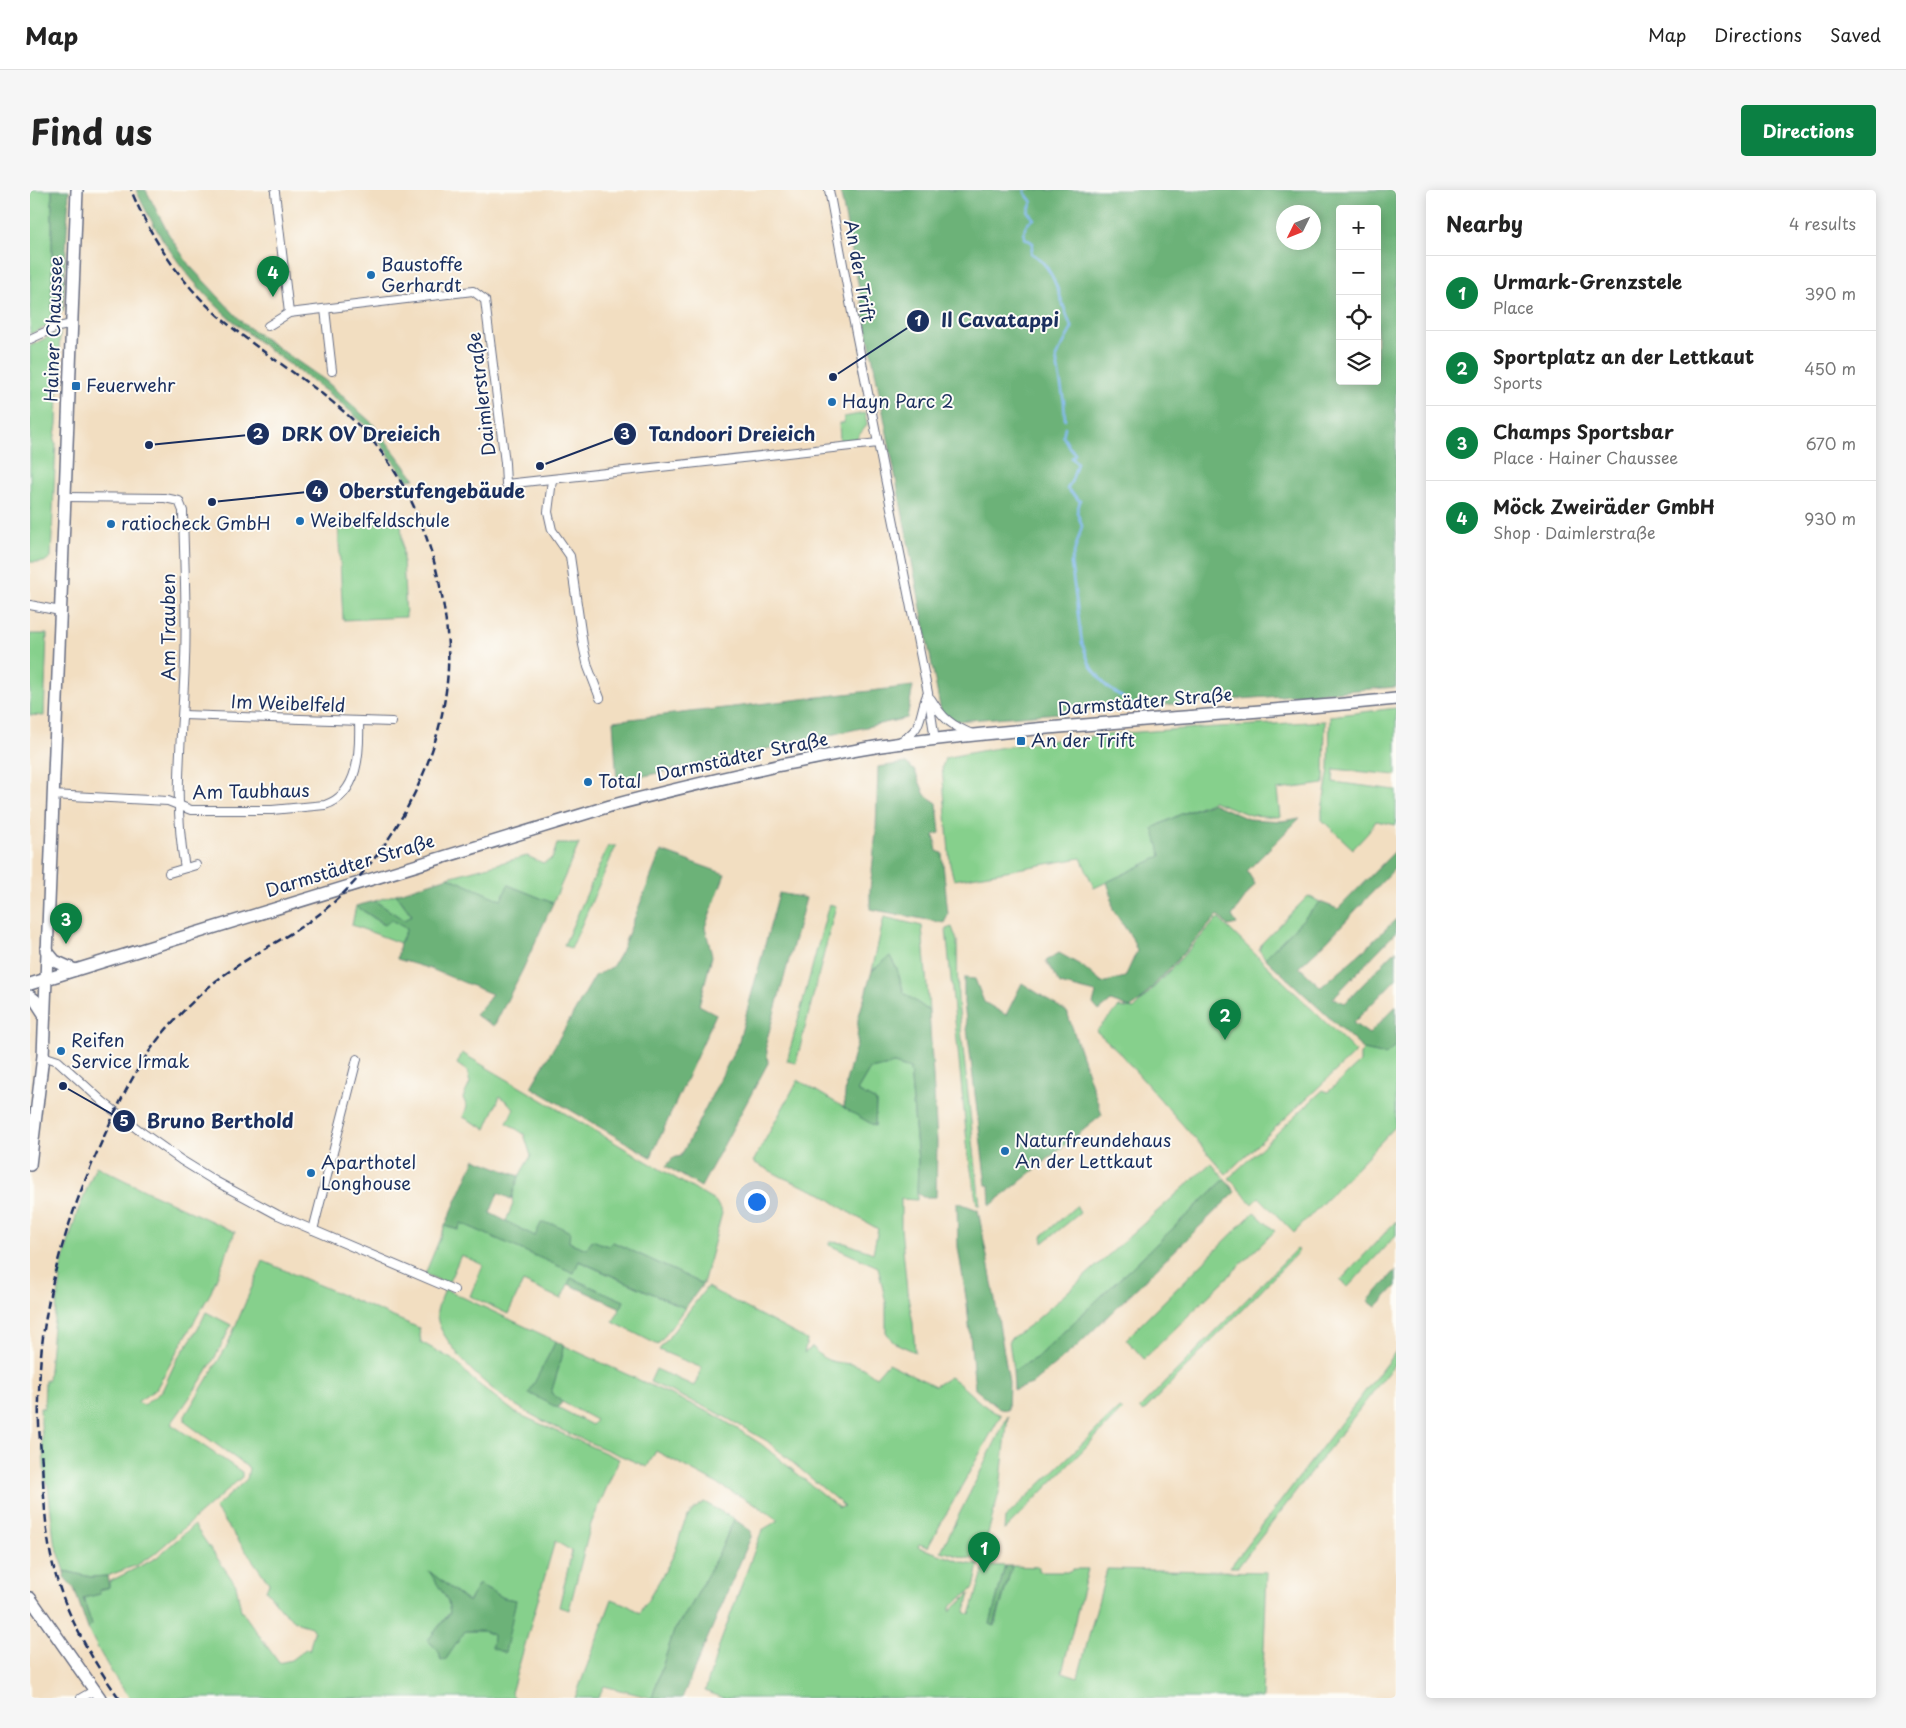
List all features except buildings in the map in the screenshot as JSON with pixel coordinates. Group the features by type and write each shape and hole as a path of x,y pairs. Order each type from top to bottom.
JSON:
{"main road":[{"name":"Hainer Chaussee","path":"30,1165 42,1056 77,190"},
{"name":"Darmstädter Straße","path":"30,984 610,806 710,780 820,757 895,744 975,735 1396,699"},
{"path":"46,950 55,961 75,970"},
{"path":"30,996 44,1014"},
{"path":"30,1598 98,1694"}],"street":[{"name":"An der Trift","path":"830,190 936,740"},
{"path":"274,192 289,313"},
{"name":"Daimlerstraße","path":"268,326 289,313 473,291 486,300 506,484 878,443"},
{"path":"325,309 332,372"},
{"path":"30,339 54,328 72,324"},
{"path":"552,480 548,512 552,530 570,556 583,645 588,667 600,698"},
{"name":"Am Trauben","path":"65,497 165,498 179,501 183,511 185,657 178,804 179,833 185,868"},
{"path":"30,606 60,611"},
{"path":"928,693 936,708 949,723 975,735"},
{"path":"895,744 907,738 918,728 928,693"},
{"name":"Im Weibelfeld","path":"183,715 392,722"},
{"name":"Am Taubhaus","path":"52,796 168,801 191,810 272,810 320,806 331,803 343,794 351,781 360,742 359,721"},
{"path":"169,873 196,865"},
{"path":"42,1056 58,1061 115,1112 181,1160 251,1202 454,1290"},
{"path":"313,1230 357,1059"},
{"path":"81,1698 98,1694"}],"green space":[{"path":"30,190 52,190 52,315 57,322 30,334"},
{"path":"52,190 69,190 63,311 52,315"},
{"path":"136,190 146,190 168,233 189,265 244,324 326,381 373,424 415,479 407,480 382,445 351,412 254,338 207,296 192,280 167,246 155,228"},
{"path":"840,190 1396,190 1396,687 943,722"},
{"path":"60,331 57,424 54,441 56,443 51,557 44,562 30,562 30,346"},
{"path":"865,413 867,425 856,439 840,441 839,423 844,423 844,417"},
{"path":"401,519 406,617 343,620 338,522"},
{"path":"30,634 47,634 44,716 30,715"},
{"path":"913,686 907,718 617,782 613,721"},
{"path":"1396,708 1396,775 1334,769 1333,782 1396,790 1396,825 1376,821 1353,849 1322,820 1329,769 1330,716"},
{"path":"1325,721 1324,784 1277,790 1280,817 1250,815 1213,801 1153,828 1162,856 1094,888 1081,858 954,880 950,865 942,767 945,758 1039,742 1134,732"},
{"path":"906,763 915,771 925,795 937,803 940,833 934,835 937,851 942,853 948,915 944,923 870,909 876,832 878,767"},
{"path":"1212,803 1248,819 1282,821 1300,818 1247,871 1255,884 1232,916 1237,924 1228,926 1218,915 1140,1001 1130,1008 1111,1001 1099,1011 1093,1004 1096,993 1060,984 1046,961 1059,953 1082,966 1102,983 1125,977 1137,951 1132,938 1113,910 1107,882 1161,856 1153,828 1179,815"},
{"path":"557,844 579,844 553,903 508,885 502,901 448,877 527,856 543,863 552,859"},
{"path":"608,846 616,846 571,949 564,945"},
{"path":"1396,850 1396,867 1326,942 1299,967 1321,987 1396,919 1396,932 1333,998 1345,1003 1396,950 1396,979 1353,1023 1369,1034 1396,1006 1396,1045 1386,1055 1364,1050 1265,958 1320,902 1338,909"},
{"path":"661,851 725,874 705,927 712,956 699,1005 716,1014 651,1157 531,1087 595,976 612,967 621,952"},
{"path":"448,877 501,900 508,885 553,903 494,1026 475,1015 492,994 431,969 397,959 400,943 407,929 391,920 385,925 356,906 375,901 404,920 412,915 396,894"},
{"path":"779,893 806,898 766,1043 768,1063 701,1187 666,1166 673,1158 681,1156 738,1044"},
{"path":"396,894 412,916 404,920 375,901"},
{"path":"1308,896 1320,902 1265,958 1259,950 1262,943"},
{"path":"829,904 836,906 796,1063 787,1061"},
{"path":"356,906 384,925 390,919 407,929 400,943 352,925"},
{"path":"884,917 922,926 929,1011 904,993 897,969 890,957 872,971"},
{"path":"1218,918 1356,1052 1226,1174 1116,1049 1096,1031 1119,1007 1134,1009"},
{"path":"952,927 957,941 958,1002 980,1205 977,1205 968,1152 946,929"},
{"path":"890,956 897,969 904,993 929,1011 937,1142 936,1197 923,1197 917,1193 918,1161 910,1069 894,1064 870,1069 857,1091 876,1101 875,1126 844,1108 846,1081 857,1043 858,1019 872,971"},
{"path":"964,978 975,979 984,1002 1006,1015 1022,983 1067,1012 1102,1115 990,1206 989,1185 986,1185 964,1003"},
{"path":"1396,1045 1396,1126 1294,1233 1259,1197 1252,1204 1229,1178 1323,1090 1328,1092 1360,1062 1360,1054 1364,1050 1386,1055"},
{"path":"462,1053 716,1202 722,1213 703,1284 613,1242 608,1246 587,1249 568,1242 535,1237 506,1221 513,1204 512,1199 515,1186 531,1156 524,1134 507,1123 514,1108 500,1096 486,1129 463,1117 467,1107 463,1098 470,1083 467,1071 457,1064"},
{"path":"894,1064 910,1069 918,1161 917,1200 901,1199 901,1228 915,1352 893,1342 886,1332 886,1303 878,1267 829,1245 829,1242 845,1243 873,1253 878,1229 822,1194 753,1162 798,1080 875,1126 876,1101 857,1091 870,1069"},
{"path":"475,1159 519,1176 511,1199 498,1193 490,1213 535,1236 541,1223 554,1224 570,1232 569,1242 586,1249 592,1240 608,1246 613,1242 703,1284 685,1308 579,1261 574,1273 461,1223 458,1230 445,1226"},
{"path":"1211,1163 1225,1179 1036,1358 1013,1371 1009,1340 1034,1322"},
{"path":"96,1166 235,1232 211,1292 156,1389 137,1402 144,1405 162,1391 176,1361 198,1329 206,1312 231,1325 219,1351 204,1376 171,1424 242,1472 242,1477 153,1555 137,1565 107,1576 91,1577 65,1571 54,1540 48,1485 45,1481 40,1408 44,1408 45,1380 48,1380 53,1327 61,1279 58,1278 77,1213"},
{"path":"1225,1179 1235,1192 1076,1347 1032,1384 1014,1390 1013,1371 1036,1358"},
{"path":"957,1202 978,1210 1009,1382 1008,1410 1000,1409 975,1389 967,1304 958,1247"},
{"path":"1076,1206 1080,1213 1043,1243 1042,1236"},
{"path":"1254,1212 1275,1231 1144,1359 1126,1339"},
{"path":"1396,1221 1396,1235 1348,1287 1340,1281"},
{"path":"461,1223 573,1272 578,1261 685,1308 658,1345 613,1322 624,1301 571,1278 561,1299 523,1282 508,1314 470,1296 483,1265 461,1255 448,1284 425,1274 445,1226 458,1230"},
{"path":"1296,1249 1299,1251 1143,1412 1139,1409"},
{"path":"263,1261 419,1328 421,1342 455,1361 473,1380 516,1413 619,1459 591,1524 569,1610 559,1607 572,1551 555,1541 511,1693 515,1698 130,1698 107,1665 88,1629 92,1625 83,1598 100,1594 99,1590 109,1587 109,1582 156,1558 194,1525 236,1585 241,1610 279,1663 291,1660 307,1648 309,1651 314,1632 311,1627 298,1623 283,1611 266,1590 269,1583 215,1508 247,1479 249,1468 185,1422 185,1416 227,1346","holes":["430,1572 468,1602 479,1584 504,1598 516,1600 494,1635 483,1631 465,1631 446,1659 441,1661 439,1652 428,1640 450,1612 448,1601"]},
{"path":"1396,1270 1396,1286 1376,1307 1368,1301"},
{"path":"571,1278 624,1301 621,1308 568,1284"},
{"path":"707,1287 807,1340 804,1353 813,1347 827,1360 858,1366 876,1377 888,1363 935,1386 950,1377 987,1408 1001,1415 928,1547 919,1544 918,1547 968,1564 979,1565 974,1588 950,1607 950,1611 970,1594 965,1612 970,1615 985,1565 1005,1566 990,1624 995,1626 1012,1566 1039,1567 1039,1572 1070,1572 1073,1569 1088,1569 1062,1672 1078,1677 1107,1569 1267,1572 1262,1698 724,1698 705,1691 719,1646 762,1530 779,1520 753,1503 656,1451 647,1467 566,1432 514,1404 491,1388 469,1368 443,1333 439,1325 437,1311 445,1289 556,1341 530,1393 592,1425 596,1420 562,1402 551,1393 562,1357 563,1345 717,1416 761,1444 839,1508 844,1506 767,1441 718,1413 650,1382 656,1369 694,1386 702,1368 659,1350"},
{"path":"556,1341 563,1345 562,1357 551,1393 562,1402 558,1408 529,1393"},
{"path":"1396,1351 1396,1362 1238,1567 1230,1567"},
{"path":"1119,1408 1122,1410 1004,1531 1005,1518"},
{"path":"1008,1416 1000,1489 981,1559 966,1558 941,1551"},
{"path":"704,1502 734,1519 721,1549 692,1604 674,1631 652,1698 604,1686 598,1698 575,1698 612,1599 640,1613 672,1558 686,1520"},
{"path":"734,1519 751,1531 751,1537 682,1698 652,1698 674,1631 692,1604 721,1549"},
{"path":"1005,1566 1012,1566 994,1626 990,1624"},
{"path":"65,1571 91,1577 107,1576 109,1587 99,1590 100,1594 83,1598 92,1625 88,1629 74,1588 64,1577"},
{"path":"429,1571 468,1602 479,1584 504,1598 516,1600 505,1653 492,1648 493,1635 483,1631 465,1631 446,1659 441,1661 439,1652 428,1640 450,1613 448,1601"}],"waterway":[{"path":"1025,190 1025,193 1032,202 1028,212 1034,219 1026,227 1024,232 1025,238 1033,243 1031,253 1047,267 1057,287 1072,328 1056,357 1065,419"},
{"path":"1065,427 1063,436 1075,453 1072,458 1077,463 1067,489 1080,501 1077,512 1082,526 1071,563 1082,643 1090,665 1106,686 1132,704"}],"railway":[{"path":"119,1698 88,1650 70,1615 57,1579 48,1537 39,1424 40,1368 48,1306 62,1246 83,1186 110,1122 127,1088 158,1040 186,1008 216,981 238,965 307,923 337,899 365,870 389,837 410,801 427,763 440,724 447,685 448,646 445,615 432,553 408,494 392,467 373,442 335,404 245,338 198,296 165,254 146,223 131,190"}],"place":[{"name":"Baustoffe Gerhardt","path":"371,275"},
{"name":"Möck Zweiräder GmbH","path":"273,297"},
{"name":"Il Cavatappi","path":"833,377"},
{"name":"Feuerwehr","path":"76,386"},
{"name":"Hayn Parc 2","path":"832,402"},
{"name":"DRK OV Dreieich","path":"149,445"},
{"name":"Tandoori Dreieich","path":"540,466"},
{"name":"Oberstufengebäude","path":"212,502"},
{"name":"Weibelfeldschule","path":"300,521"},
{"name":"ratiocheck GmbH","path":"111,524"},
{"name":"An der Trift","path":"1021,741"},
{"name":"Total","path":"588,782"},
{"name":"Champs Sportsbar","path":"66,944"},
{"name":"Sportplatz an der Lettkaut","path":"1225,1040"},
{"name":"Reifen Service Irmak","path":"61,1051"},
{"name":"Bruno Berthold","path":"63,1086"},
{"name":"Naturfreundehaus An der Lettkaut","path":"1005,1151"},
{"name":"Aparthotel Longhouse","path":"311,1173"},
{"name":"Urmark-Grenzstele","path":"984,1573"}]}
